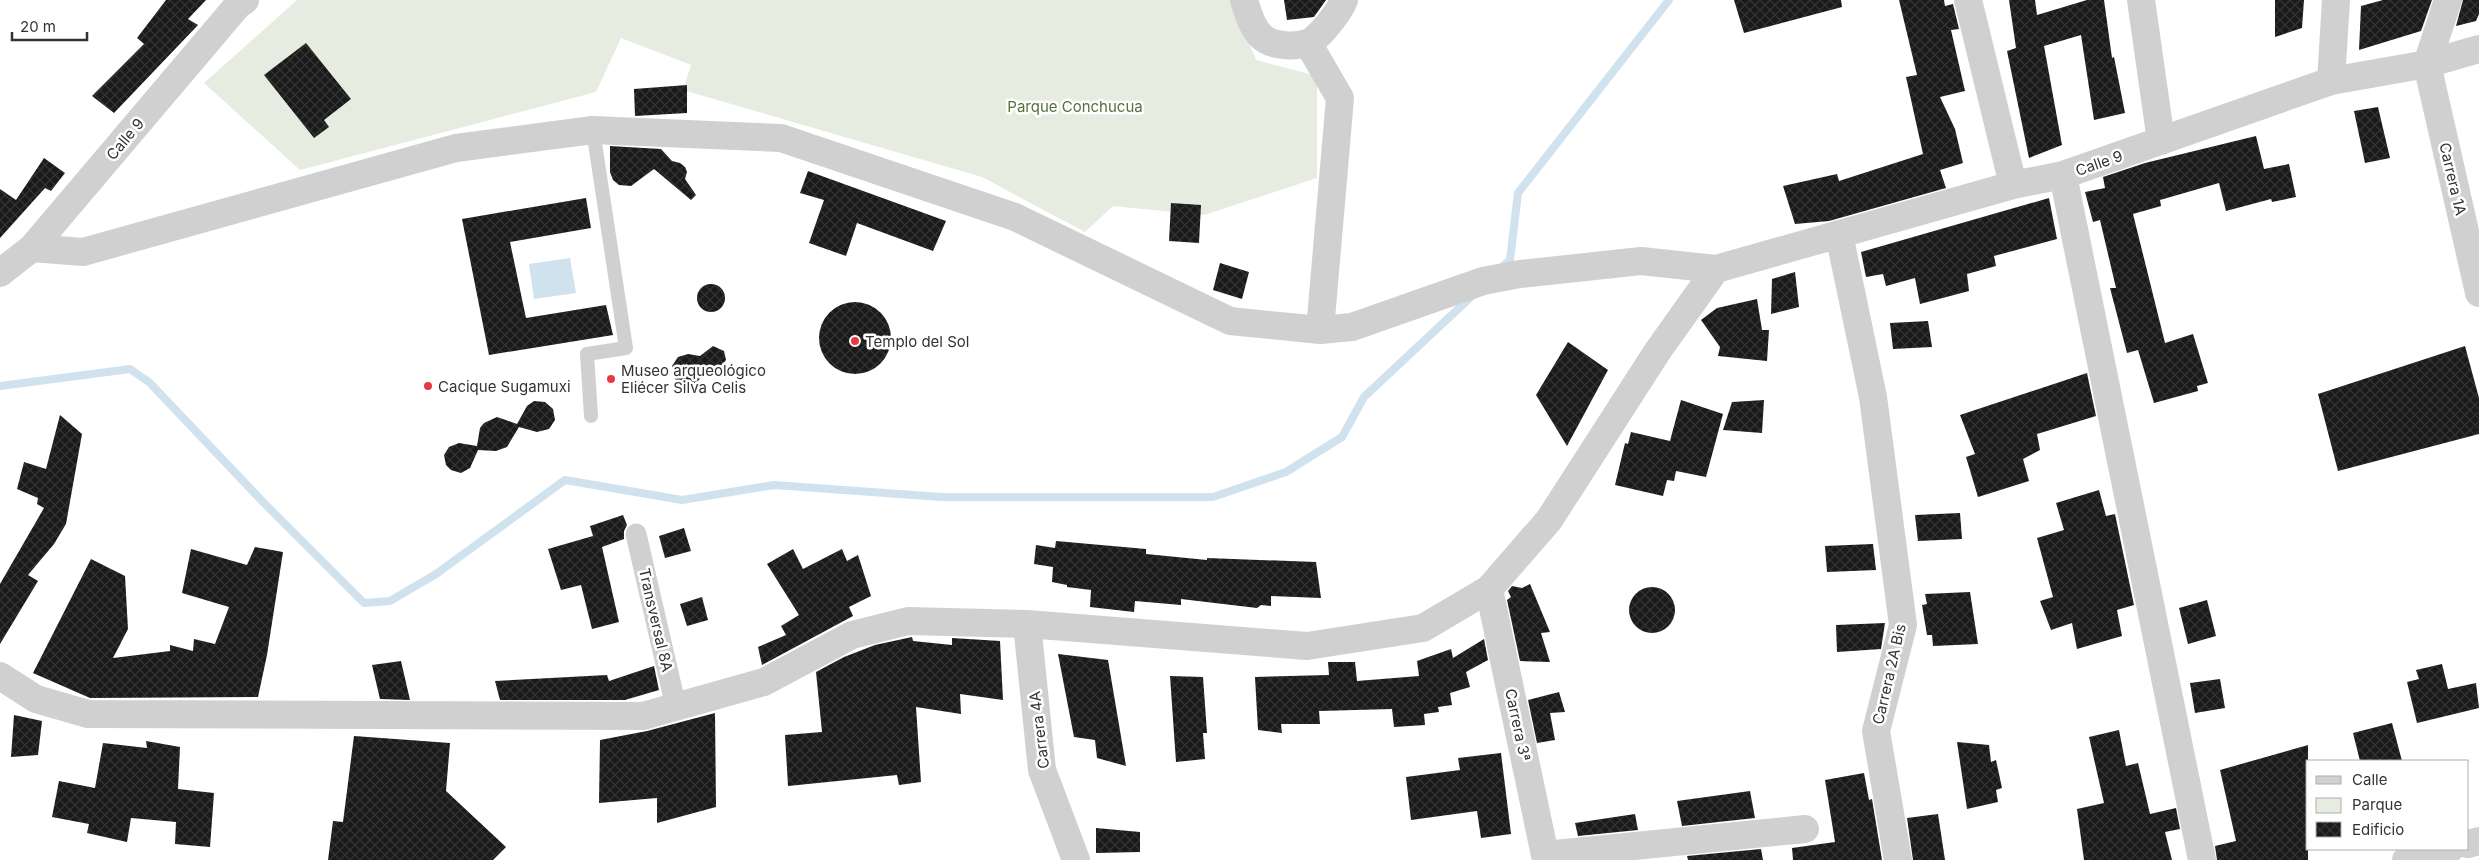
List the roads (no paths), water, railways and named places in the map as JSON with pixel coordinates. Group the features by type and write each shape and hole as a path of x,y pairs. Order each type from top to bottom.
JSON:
{"street":[{"name":"Calle 9","path":"0,273 32,248 238,5 245,0"},
{"path":"1244,0 1250,21 1265,40 1287,46 1308,43 1326,27 1344,0"},
{"path":"1968,0 2013,185"},
{"path":"2141,0 2161,141"},
{"path":"2331,80 2336,0"},
{"path":"2427,64 2448,0"},
{"path":"1308,43 1340,98 1320,330"},
{"name":"Calle 9","path":"1716,270 2013,185 2063,175 2331,80 2427,64 2479,49"},
{"name":"Carrera 1A","path":"2427,64 2479,294"},
{"path":"0,676 36,699 88,714 643,716 764,682 852,635 908,621 1027,624 1307,646 1423,628 1489,589 1549,520 1657,352 1716,270 1642,260 1520,274 1483,281 1352,327 1320,330 1230,321 1015,217 780,138 593,130 456,148 83,252 32,248"},
{"path":"2063,175 2202,860"},
{"name":"Carrera 2A Bis","path":"1839,234 1873,397 1902,624 1876,731 1898,860"},
{"name":"Transversal 8A","path":"636,534 676,707"},
{"name":"Carrera 3ª","path":"1489,589 1546,858"},
{"name":"Carrera 4A","path":"1027,624 1042,770 1076,860"},
{"path":"1546,858 1805,829"},
{"path":"2406,860 2446,850"}],"lane":[{"path":"592,416 587,354 626,348 593,130"}],"water":[{"path":"570,258 576,293 534,299 529,264"}],"waterway":[{"path":"1501,268 1510,260 1518,193 1669,0"},
{"path":"0,386 130,369 149,382 264,503 364,603 390,601 436,574 565,480 682,500 774,485 941,497 1213,497 1286,472 1342,437 1364,397 1473,295"}],"place":[{"name":"Templo del Sol","path":"855,341"},
{"name":"Museo arqueológico Eliécer Silva Celis","path":"611,379"},
{"name":"Cacique Sugamuxi","path":"428,386"}],"park label":[{"name":"Parque Conchucua","path":"1075,106"}]}
